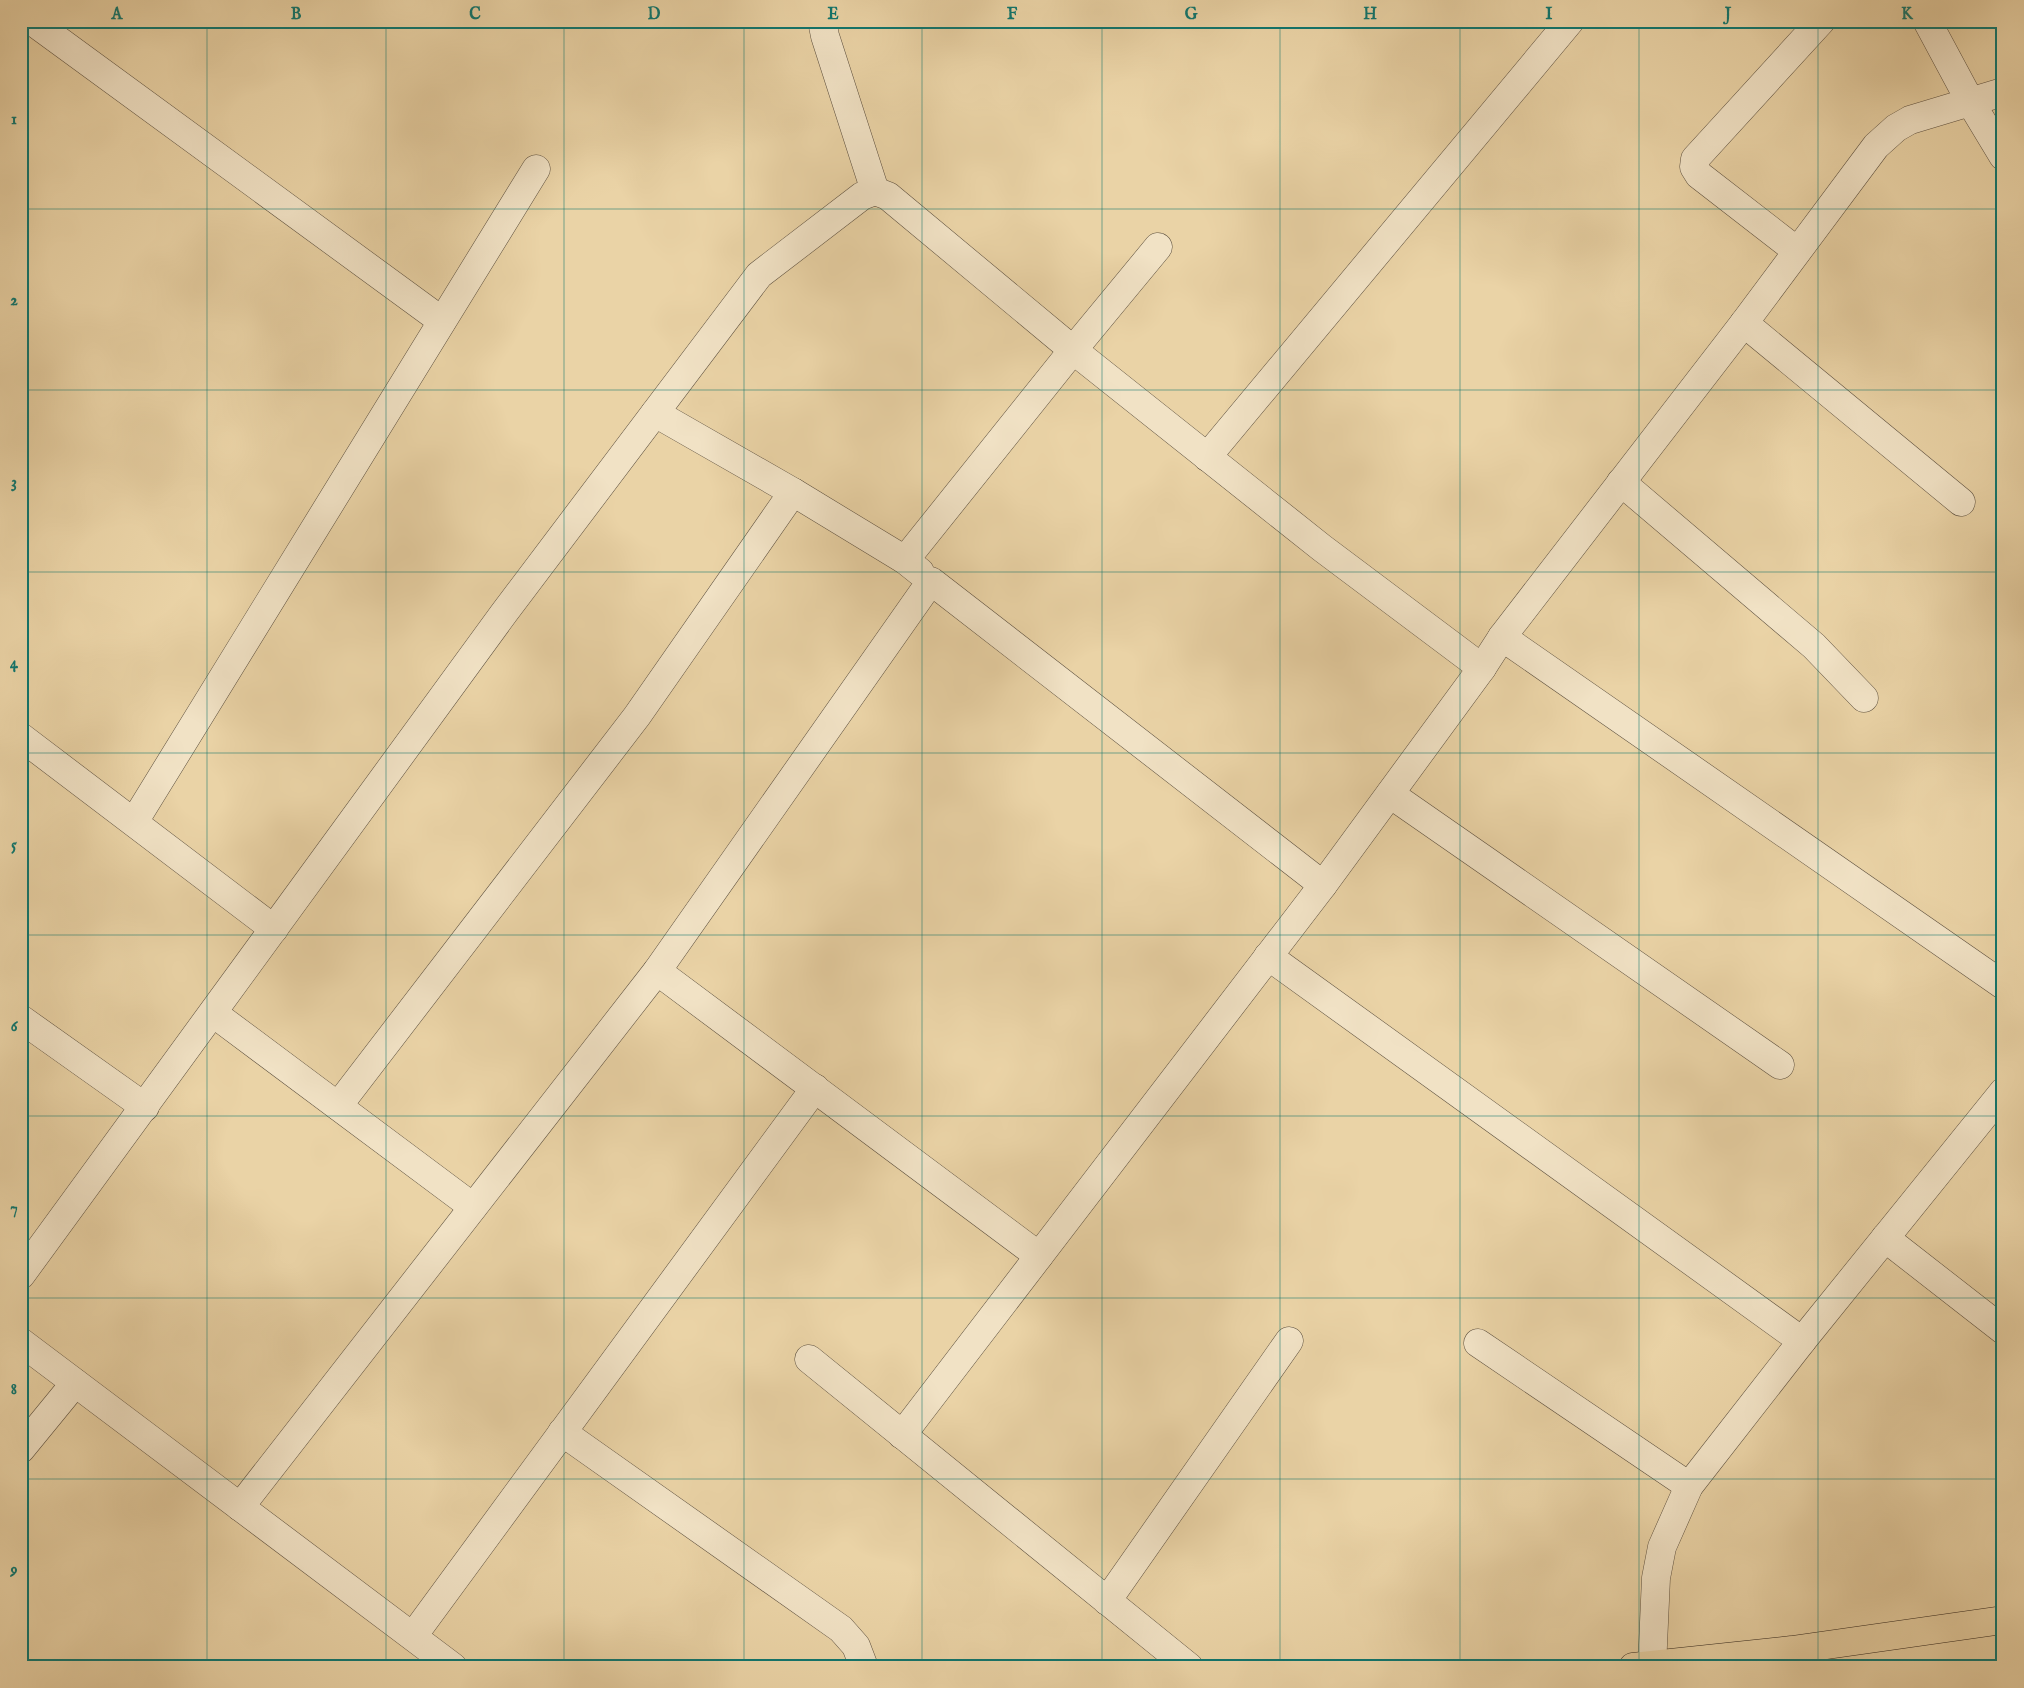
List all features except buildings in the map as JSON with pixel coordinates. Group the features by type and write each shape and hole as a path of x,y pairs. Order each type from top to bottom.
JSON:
{"main road":[{"path":"1647,1666 1792,1650 2003,1620"}],"street":[{"path":"32,21 442,321"},
{"path":"822,21 825,36 875,191"},
{"path":"1207,457 1570,21"},
{"path":"1797,251 1699,175 1694,167 1696,159 1821,21"},
{"path":"1927,21 1971,103 2003,156"},
{"path":"902,1435 1323,885 1502,638 1744,323 1876,146 1896,128 1910,120 2003,92"},
{"path":"134,822 536,169"},
{"path":"21,1275 504,613 759,275 862,196 875,191 888,196 1073,350 1207,457 1322,548 1482,668"},
{"path":"905,560 1158,246"},
{"path":"1744,323 1961,502"},
{"path":"655,413 793,492 905,560 1323,885"},
{"path":"1621,482 1814,646 1864,698"},
{"path":"338,1106 637,716 793,492"},
{"path":"240,1507 657,970 931,581"},
{"path":"1502,638 2003,985"},
{"path":"21,737 274,929"},
{"path":"1390,794 1780,1065"},
{"path":"1268,956 1802,1340"},
{"path":"657,970 1039,1256"},
{"path":"213,1012 473,1207"},
{"path":"21,1019 144,1107"},
{"path":"413,1636 815,1088"},
{"path":"1647,1666 1656,1578 1662,1547 1689,1486 1802,1340 2003,1092"},
{"path":"1885,1238 2003,1330"},
{"path":"1107,1601 1289,1341"},
{"path":"21,1342 453,1667"},
{"path":"1478,1343 1689,1486"},
{"path":"809,1359 1188,1667"},
{"path":"21,1449 75,1383"},
{"path":"562,1432 841,1629 856,1646 864,1667"}]}
